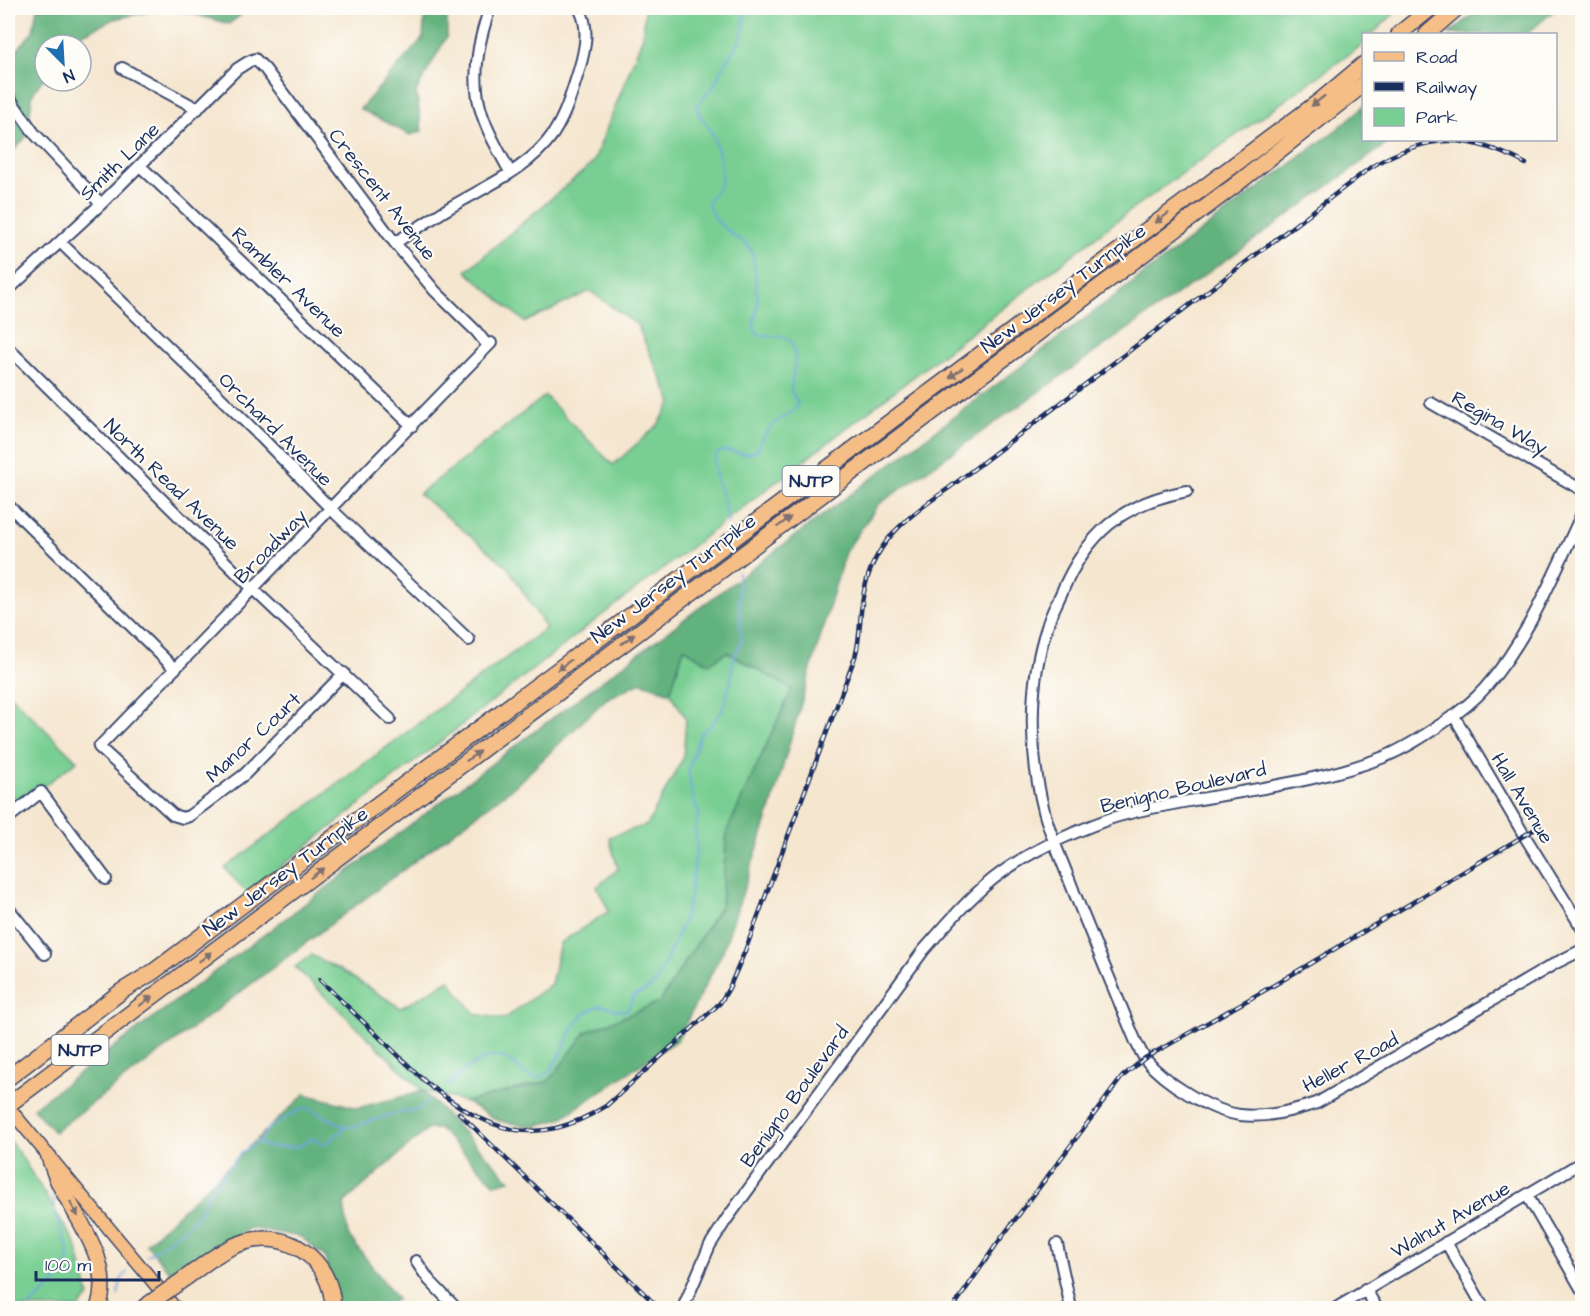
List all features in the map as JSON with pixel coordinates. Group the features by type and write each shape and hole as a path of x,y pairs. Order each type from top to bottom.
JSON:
{"highway":[{"path":"1400,33 1431,8"},
{"path":"1428,33 1457,8"},
{"name":"New Jersey Turnpike","path":"13,1072 256,896 1321,100 1362,66"},
{"name":"New Jersey Turnpike","path":"8,1106 1234,186 1362,86"},
{"path":"49,1157 58,1182 99,1262 102,1289 98,1308"},
{"path":"154,1308 223,1252 236,1245 257,1239 279,1240 301,1248 318,1263 330,1286 333,1308"},
{"path":"143,1308 225,1259 241,1251 258,1247 292,1252 311,1267 322,1287 325,1308"}],"main road":[{"path":"8,1106 175,1308"}],"street":[{"path":"490,8 480,39 477,91 484,120 510,172"},
{"path":"395,243 448,208 510,172 538,151 553,134 568,105 583,57 586,34 580,9"},
{"name":"Smith Lane","path":"8,290 101,204 237,69 255,59"},
{"name":"Crescent Avenue","path":"255,59 265,69 395,243 435,291 489,344"},
{"path":"122,68 198,109"},
{"path":"8,96 34,133 101,204"},
{"name":"Rambler Avenue","path":"140,166 412,426"},
{"name":"Orchard Avenue","path":"60,242 469,640"},
{"name":"Broadway","path":"181,818 173,815 99,747 332,509 489,344"},
{"name":"North Read Avenue","path":"8,348 390,719"},
{"name":"Regina Way","path":"1431,403 1582,490"},
{"name":"Heller Road","path":"1187,490 1161,496 1134,507 1110,523 1092,539 1080,555 1047,627 1040,655 1034,699 1032,742 1044,812 1094,943 1145,1058 1183,1091 1213,1106 1238,1115 1288,1113 1317,1103 1582,950"},
{"path":"8,505 175,669"},
{"name":"Benigno Boulevard","path":"683,1308 710,1245 726,1220 923,951 956,913 992,880 1023,858 1111,819 1149,809 1352,768 1414,742 1454,716 1485,688 1509,658 1534,616 1582,514"},
{"name":"Manor Court","path":"181,818 189,816 245,774 344,673"},
{"name":"Hall Avenue","path":"1454,716 1582,928"},
{"path":"8,818 41,792 106,879"},
{"path":"8,908 45,954"},
{"name":"Walnut Avenue","path":"1336,1308 1527,1196 1582,1161"},
{"path":"1527,1196 1582,1290"},
{"path":"1446,1242 1484,1308"},
{"path":"1057,1244 1071,1308"},
{"path":"416,1262 429,1280 456,1308"},
{"path":"1365,1289 1377,1308"}],"green space":[{"path":"37,8 167,8 114,19 85,33 33,33 33,93 26,137 8,157 8,61 33,31"},
{"path":"171,8 250,8 229,24"},
{"path":"425,8 447,8 447,36 416,92 422,131 410,135 360,109 423,38"},
{"path":"645,8 1400,8 1373,33 1362,33 1362,44 1358,48 1127,213 587,627 247,893 225,868 546,628 507,566 419,494 545,396 613,465 658,425 672,402 637,325 590,291 525,322 466,271 593,163 643,36"},
{"path":"1481,8 1557,8 1528,33 1450,33"},
{"path":"1362,108 1362,141 1391,141 878,505 845,552 769,814 723,951 677,1040 560,1119 533,1127 499,1121 466,1102 549,1081 586,1032 660,1002 721,905 727,831 792,689 727,652 709,664 684,648 670,693 641,682 606,699 515,786 54,1132 33,1108 1336,130"},
{"path":"684,648 727,652 792,689 727,831 721,905 660,1002 586,1032 549,1081 466,1102 423,1091 295,967 311,955 342,971 401,1008 449,980 475,1014 504,1019 551,984 560,943 609,911 597,887 618,869 609,837 647,825 683,758 686,718 670,693"},
{"path":"8,693 77,761 8,813"},
{"path":"423,1091 510,1180 495,1184 439,1129 428,1129 344,1203 348,1235 397,1299 382,1308 337,1308 325,1257 301,1237 250,1228 172,1275 146,1244 305,1094 358,1108"},
{"path":"8,1139 76,1244 89,1296 79,1308 8,1308"}],"waterway":[{"path":"729,524 716,478 715,457 724,451 743,453 756,451 772,426 793,411 798,403 791,391 795,363 794,348 791,342 783,336 760,335 754,328 757,297 751,250 721,225 708,204 721,183 721,167 715,141 710,129 699,115 697,105 713,87 741,39 745,8"},
{"path":"447,1086 479,1061 494,1057 507,1059 530,1077 542,1077 557,1061 572,1031 586,1014 600,1006 619,1011 627,1010 634,996 650,988 657,981 683,922 690,897 697,844 695,830 699,814 693,799 688,769 701,733 722,711 731,681 733,660 741,642 738,572"},
{"path":"147,1256 188,1226 199,1214 208,1193 240,1154 261,1139 268,1129 292,1114 302,1109 311,1109 343,1126 353,1127 389,1115 418,1109 428,1102"},
{"path":"257,1142 268,1147 297,1147 313,1138 322,1145 346,1127"},
{"path":"28,1308 61,1277 69,1259 68,1248 55,1215 53,1190"},
{"path":"118,1295 121,1280 127,1272"}],"railway":[{"path":"428,1084 472,1114 493,1124 513,1129 534,1131 557,1128 580,1120 606,1106 720,1003 729,988 855,657 862,604 874,561 893,533 919,510 1371,167 1411,148 1448,141 1466,142 1485,147 1526,164"},
{"path":"953,1308 996,1245 1122,1077 1145,1058 1276,984 1540,826"},
{"path":"320,980 433,1089"},
{"path":"459,1113 659,1308"}]}
